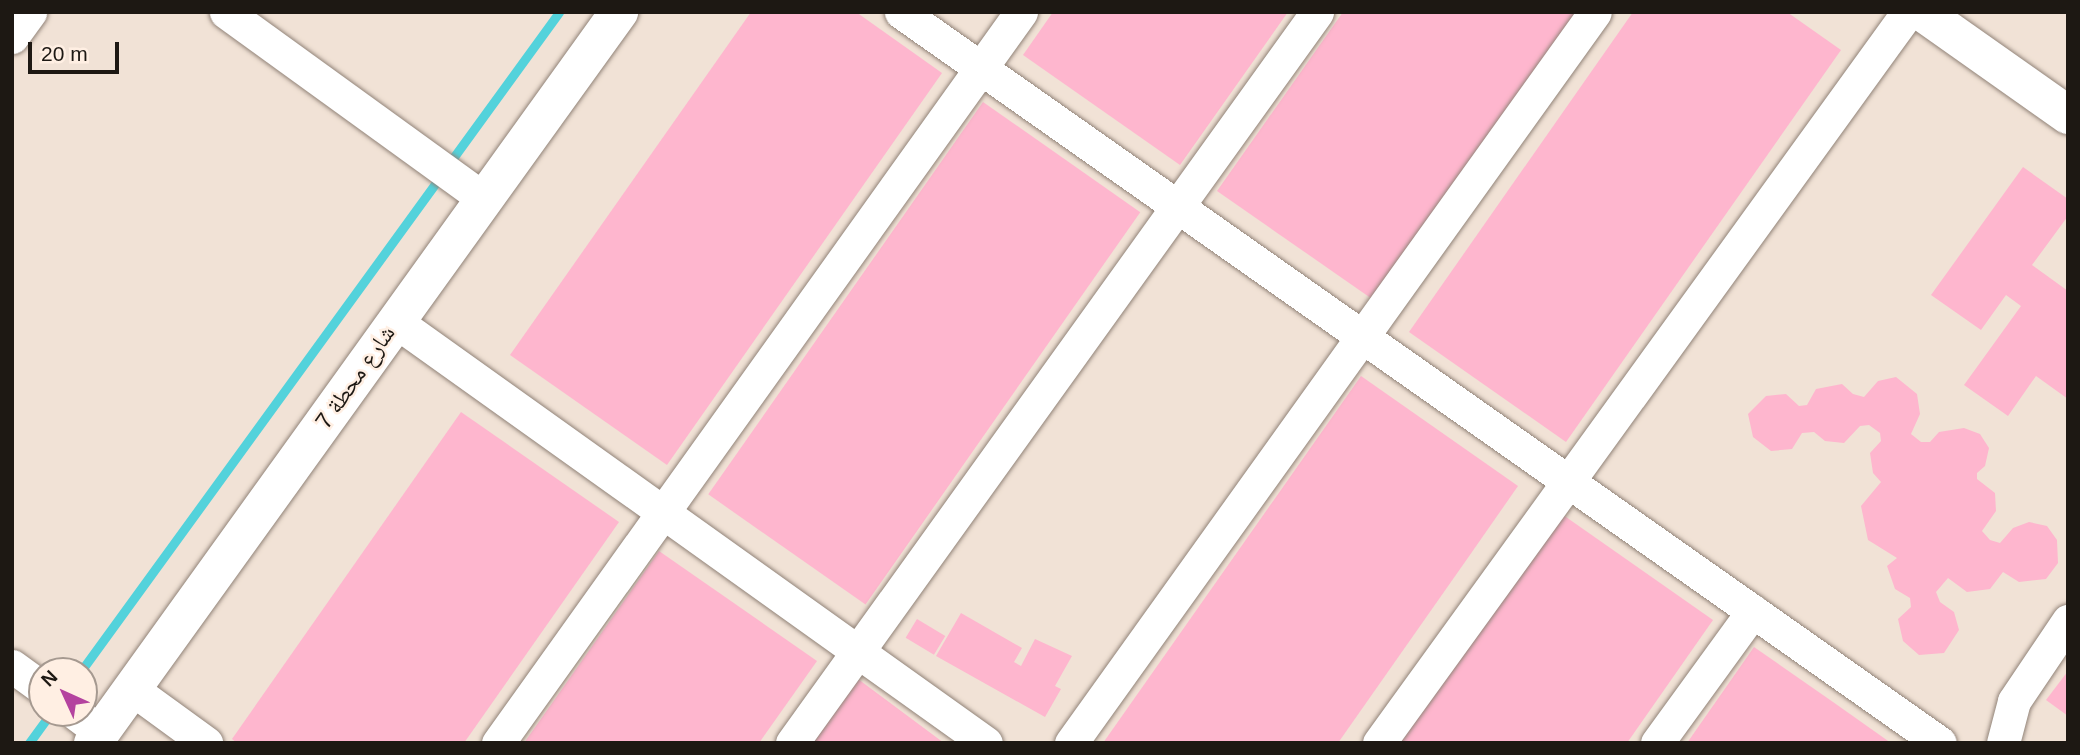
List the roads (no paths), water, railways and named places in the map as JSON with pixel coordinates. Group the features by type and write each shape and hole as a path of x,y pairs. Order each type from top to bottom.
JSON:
{"street":[{"path":"12,37 30,12"},
{"path":"226,12 484,198"},
{"name":"شارع محطة 7","path":"89,729 132,689 619,12"},
{"path":"901,12 1940,743"},
{"path":"498,743 666,514 1021,12"},
{"path":"792,743 1179,208 1317,12"},
{"path":"1071,743 1360,335 1595,12"},
{"path":"1379,743 1908,12"},
{"path":"1922,12 2068,115"},
{"path":"395,321 986,743"},
{"path":"1657,743 1753,611"},
{"path":"2003,743 2014,701 2068,621"},
{"path":"12,666 28,678"},
{"path":"132,689 206,743"}],"waterway":[{"path":"448,165 559,12"},
{"path":"91,657 440,177"},
{"path":"29,743 41,727"}]}
